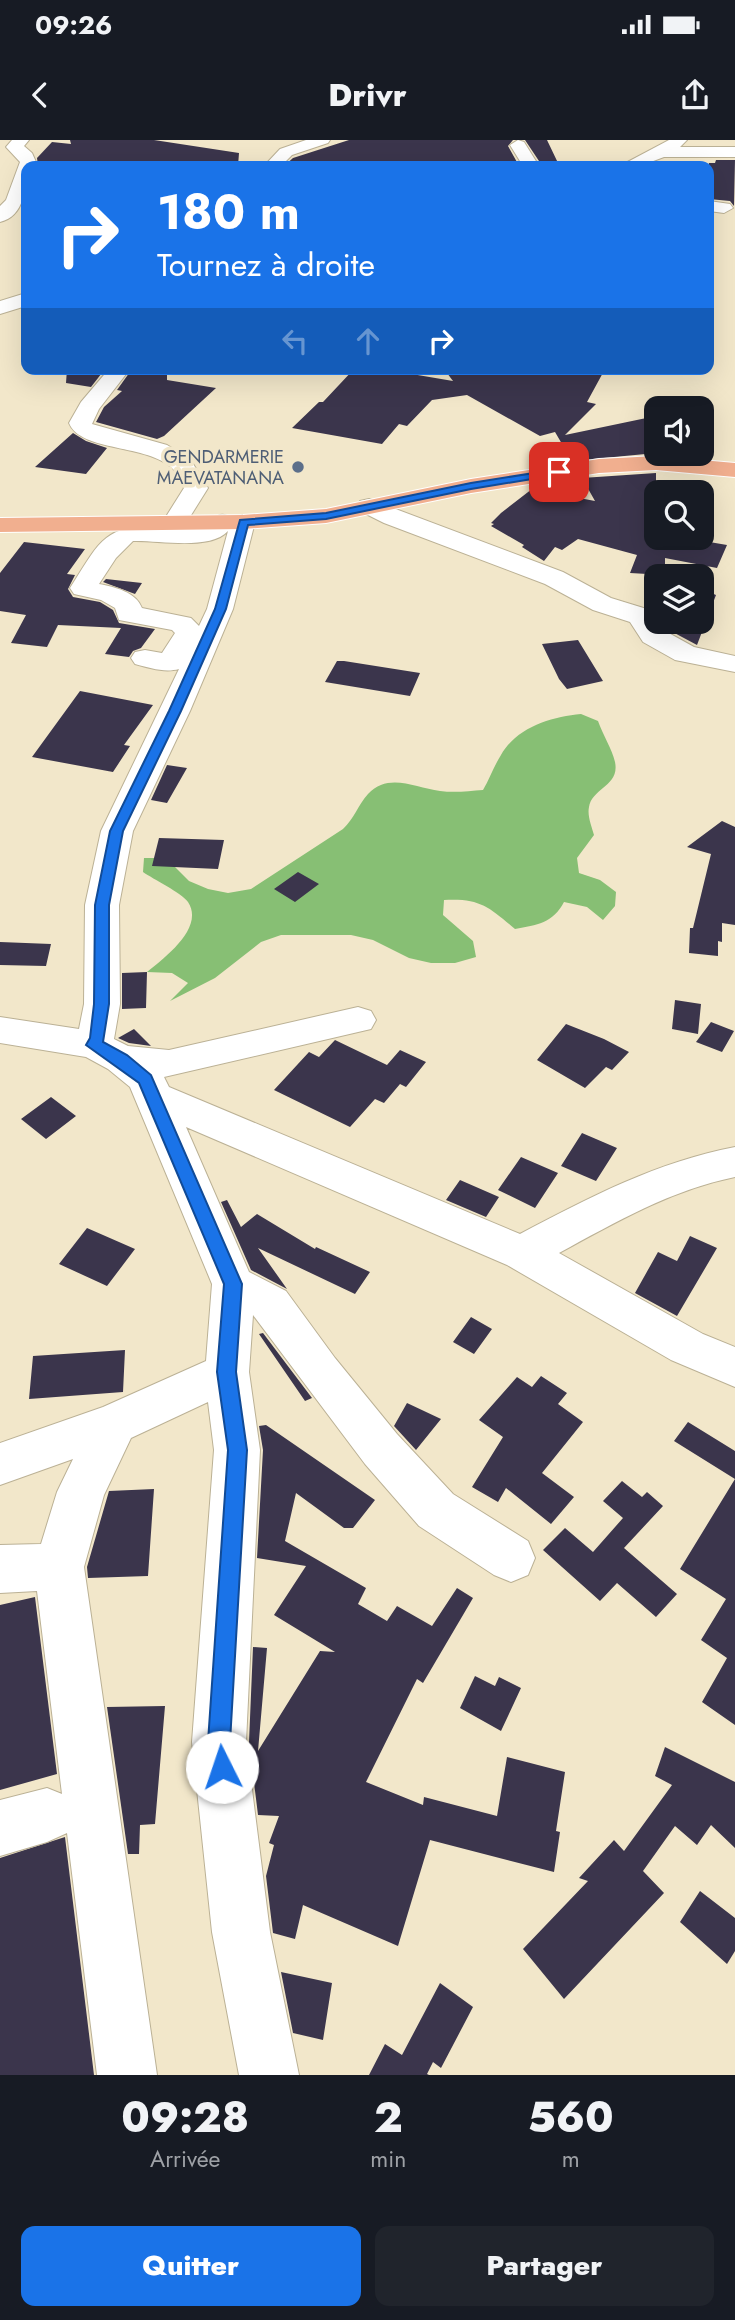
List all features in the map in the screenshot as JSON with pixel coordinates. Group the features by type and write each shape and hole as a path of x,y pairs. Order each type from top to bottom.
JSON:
{"main road":[{"path":"0,525 232,522 326,516 508,479 599,466 656,463 735,470"}],"street":[{"path":"277,161 286,152 323,140"},
{"path":"665,152 678,140"},
{"path":"12,145 26,156 28,161"},
{"path":"518,145 528,161"},
{"path":"636,161 665,152 735,152"},
{"path":"0,217 14,201 21,182"},
{"path":"0,308 21,301"},
{"path":"115,375 89,407 80,423 82,428 91,433 159,450 183,464 196,488 174,523"},
{"path":"369,506 393,519 554,578 602,604 640,616 653,636 685,654 735,664"},
{"path":"145,658 170,663 190,632 181,624 129,614 128,605 110,594 83,588 117,541 126,535 147,532 199,536 214,534 232,522"},
{"path":"232,522 220,609 175,711 117,831 102,905 102,1004 97,1038 108,1052 146,1079 233,1284 227,1372 237,1450 219,1742 241,1932 269,2075"},
{"path":"0,1030 169,1064 358,1020"},
{"path":"154,1097 522,1253 687,1347 735,1368"},
{"path":"522,1253 658,1183 688,1171 735,1162"},
{"path":"233,1284 271,1304 319,1372 382,1450 436,1510 511,1558"},
{"path":"0,1464 115,1423 227,1372"},
{"path":"115,1423 81,1492 59,1567 49,1813 127,2075"},
{"path":"0,1569 59,1567"}],"green space":[{"path":"581,714 598,721 615,762 610,782 591,801 589,814 594,835 577,858 579,873 600,880 616,892 615,906 603,920 587,907 564,902 549,919 515,929 475,902 444,900 443,915 473,941 476,957 455,963 431,963 409,958 373,940 351,935 281,935 261,942 215,978 170,1001 188,983 172,973 147,972 180,942 191,922 192,912 185,898 143,872 144,858 166,858 189,881 208,889 228,893 251,889 343,829 376,787 402,783 446,792 483,790 501,755 516,737 547,721"}],"building":[{"path":"70,140 154,140 239,153 238,161 37,161 37,158 52,142 71,144"},
{"path":"349,140 513,140 508,146 516,161 290,161"},
{"path":"525,140 547,140 557,161 539,161"},
{"path":"716,160 735,160 734,206 730,201 714,199"},
{"path":"67,375 100,375 91,387 66,383"},
{"path":"128,375 167,375 167,380 216,388 164,436 157,439 96,422 104,407 122,391 117,390"},
{"path":"348,375 418,375 453,381 448,375 602,375 587,402 596,404 565,435 644,419 644,454 572,461 555,432 540,436 467,395 432,400 407,426 399,424 382,444 292,428 319,402 323,402"},
{"path":"73,433 107,448 86,474 35,467"},
{"path":"656,473 656,480 644,480 644,550 714,550 714,543 727,545 717,568 714,564 696,564 665,558 665,564 644,564 644,574 630,573 637,555 578,539 562,550 555,547 544,561 522,547 524,545 491,526 501,513 532,489 595,501 582,478"},
{"path":"24,542 85,549 67,574 75,575 68,589 73,597 100,602 113,610 119,623 155,629 141,648 133,651 129,657 105,654 121,628 58,625 47,647 11,643 26,615 0,611 0,573"},
{"path":"106,579 142,583 135,594 103,582"},
{"path":"676,634 701,634 697,645"},
{"path":"578,640 603,681 567,689 559,679 542,644"},
{"path":"337,661 420,673 410,696 325,682"},
{"path":"80,691 153,705 124,745 130,746 113,772 32,757"},
{"path":"167,765 187,768 167,803 151,800"},
{"path":"722,821 735,827 735,925 722,923 722,942 718,941 718,956 689,953 690,928 693,928 711,854 687,847"},
{"path":"159,838 224,840 218,869 152,866"},
{"path":"298,872 319,884 295,902 274,889"},
{"path":"0,942 51,944 46,966 0,965"},
{"path":"147,972 146,1008 122,1009 122,973"},
{"path":"675,1000 701,1004 698,1034 672,1029"},
{"path":"711,1022 734,1031 722,1052 696,1042"},
{"path":"566,1024 629,1052 612,1070 606,1067 585,1088 537,1060"},
{"path":"134,1029 151,1046 129,1043 118,1038"},
{"path":"335,1040 387,1065 400,1050 426,1062 406,1087 400,1084 384,1103 375,1099 350,1127 274,1090 309,1052 319,1057"},
{"path":"51,1097 76,1116 46,1139 21,1119"},
{"path":"582,1133 617,1148 596,1181 561,1166"},
{"path":"521,1157 558,1173 535,1208 498,1190"},
{"path":"460,1180 499,1197 486,1217 446,1200"},
{"path":"227,1200 241,1227 257,1214 315,1249 316,1247 370,1272 355,1294 258,1248 287,1289 251,1270 221,1202"},
{"path":"87,1228 135,1249 107,1286 59,1264"},
{"path":"690,1236 717,1248 677,1316 635,1293 658,1252 677,1261"},
{"path":"471,1317 492,1329 474,1354 453,1342"},
{"path":"263,1333 312,1398 305,1401 259,1334"},
{"path":"125,1350 123,1392 29,1399 33,1356"},
{"path":"541,1376 567,1393 558,1404 583,1422 542,1473 574,1497 551,1524 506,1488 498,1502 472,1487 503,1437 479,1420 517,1377 532,1387"},
{"path":"407,1403 441,1419 416,1450 394,1426"},
{"path":"688,1422 735,1451 735,1479 674,1441"},
{"path":"266,1425 375,1500 353,1528 344,1528 296,1493 285,1541 366,1588 358,1604 387,1621 397,1606 432,1626 457,1588 473,1598 423,1683 417,1679 366,1782 423,1805 424,1797 497,1816 507,1757 565,1772 556,1831 560,1832 554,1872 430,1840 398,1946 303,1905 295,1939 273,1933 266,1876 274,1845 269,1843 279,1816 258,1815 249,1742 253,1647 267,1648 258,1751 320,1651 335,1652 274,1615 306,1566 257,1558 263,1450 259,1426"},
{"path":"735,1479 735,1725 702,1702 727,1658 701,1640 726,1599 680,1569"},
{"path":"622,1481 642,1497 647,1492 663,1506 624,1548 677,1594 656,1617 617,1583 600,1601 543,1550 565,1528 593,1552 623,1518 603,1501"},
{"path":"154,1489 148,1576 88,1578 87,1567 109,1491"},
{"path":"35,1597 57,1774 0,1790 0,1605"},
{"path":"475,1676 495,1686 499,1677 521,1688 501,1731 460,1708"},
{"path":"165,1706 155,1824 140,1825 139,1854 128,1854 107,1707"},
{"path":"665,1747 735,1782 735,1848 711,1825 697,1845 675,1826 643,1871 664,1893 564,1999 523,1949 588,1881 579,1878 614,1840 624,1851 672,1785 655,1776"},
{"path":"65,1837 94,2075 0,2075 0,1858"},
{"path":"700,1891 735,1918 735,1951 727,1964 680,1922"},
{"path":"281,1972 332,1983 323,2040 293,2033"},
{"path":"440,1983 473,2007 441,2068 433,2062 427,2074 429,2075 369,2075 385,2044 402,2055"}],"place":[{"name":"GENDARMERIE MAEVATANANA","path":"298,467"}],"route":[{"path":"222,1767 219,1742 237,1450 227,1372 233,1284 146,1079 121,1059 94,1045 102,1004 102,905 117,831 175,711 220,609 243,522 326,516 471,486 559,472"}]}
